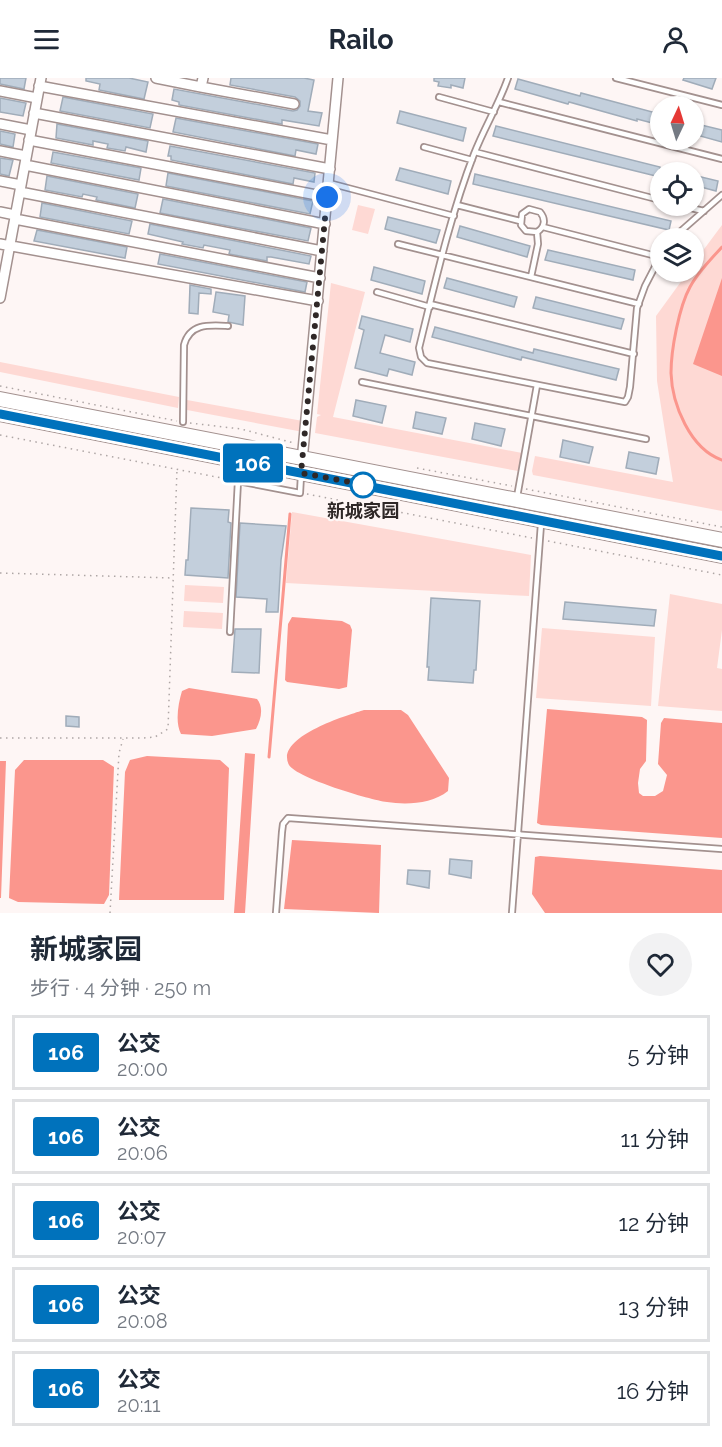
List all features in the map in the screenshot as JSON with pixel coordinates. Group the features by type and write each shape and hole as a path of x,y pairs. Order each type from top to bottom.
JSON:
{"main road":[{"path":"0,399 303,452 517,494 722,540"},
{"path":"0,414 722,556"}],"street":[{"path":"156,78 202,82 294,104"},
{"path":"301,473 338,78"},
{"path":"0,298 5,245 15,217 40,82 333,140"},
{"path":"0,91 37,98"},
{"path":"34,113 330,169"},
{"path":"0,124 30,135 327,197"},
{"path":"0,151 26,161 325,224"},
{"path":"0,182 20,189 322,251"},
{"path":"0,212 15,217 320,278"},
{"path":"5,245 318,302"}],"lane":[{"path":"508,78 475,152 457,205 442,254 419,348 421,357 427,363 625,402 628,397 634,354 635,321 650,276"},
{"path":"616,78 722,105"},
{"path":"439,97 494,112"},
{"path":"499,102 722,159"},
{"path":"424,147 472,160"},
{"path":"475,152 650,197"},
{"path":"329,183 454,216"},
{"path":"704,211 722,195"},
{"path":"457,205 520,221 526,231 537,232 543,227 544,219 537,210 525,211 520,221"},
{"path":"684,228 698,216"},
{"path":"543,227 650,254"},
{"path":"531,277 538,244 537,232"},
{"path":"398,244 639,304"},
{"path":"377,292 634,354"},
{"path":"183,422 184,345 187,336 201,326 228,326"},
{"path":"362,382 646,439"},
{"path":"513,514 537,385"},
{"path":"230,632 238,481 300,493 301,473"},
{"path":"512,913 542,520"},
{"path":"276,913 283,824 288,818 722,849"}],"path":[{"path":"0,386 183,422 241,429 303,452"},
{"path":"0,435 238,481"},
{"path":"414,467 517,494 722,527"},
{"path":"0,738 155,737 168,729 177,469"},
{"path":"300,493 722,575"},
{"path":"0,573 174,578"},
{"path":"110,913 119,753 123,738"}],"shaded area":[{"path":"358,205 375,209 368,234 352,230"},
{"path":"722,225 722,511 533,475 535,456 673,482 657,381 656,316 681,282 704,282 704,249"},
{"path":"722,278 722,376 693,364"},
{"path":"331,283 365,292 333,417 522,453 518,471 315,433 317,417 321,415 317,414"},
{"path":"0,362 179,397 178,408 0,372"},
{"path":"187,400 303,421 303,432 187,410"},
{"path":"292,512 531,555 529,596 286,583"},
{"path":"185,585 224,587 223,603 184,601"},
{"path":"670,594 722,604 722,630 717,668 722,669 722,711 658,706"},
{"path":"184,611 223,613 222,629 183,627"},
{"path":"292,617 342,621 350,625 352,630 347,687 339,689 285,680 288,624"},
{"path":"542,628 655,637 651,706 536,698"},
{"path":"189,688 257,699 261,714 256,729 212,736 181,734 178,719 179,702 182,691"},
{"path":"547,709 642,717 647,720 646,761 640,769 638,783 639,793 643,796 655,796 663,791 667,775 658,764 661,723 664,718 722,723 722,838 537,823"},
{"path":"364,710 401,710 408,715 449,778 448,791 427,801 387,802 319,782 289,765 287,755 292,745 302,737 329,722"},
{"path":"245,753 255,754 245,913 234,913"},
{"path":"147,756 220,760 229,768 224,900 119,900 125,772 130,760"},
{"path":"24,760 103,760 114,767 109,895 104,904 18,902 9,898 15,770"},
{"path":"0,761 6,761 1,898 0,898"},
{"path":"292,840 381,845 379,913 284,909"},
{"path":"535,857 722,870 722,913 545,913 532,894"}],"building":[{"path":"0,78 26,78 24,89 0,84"},
{"path":"86,78 129,78 148,82 144,99 99,90 100,84 86,81"},
{"path":"231,78 314,80 308,111 322,113 319,126 282,120 282,124 179,105 179,102 172,100 174,89 293,111 300,106 300,101 295,97 230,85"},
{"path":"434,78 465,78 463,88 451,85 451,88 438,86 439,82 434,81"},
{"path":"684,78 716,78 712,89 683,80"},
{"path":"518,79 580,96 581,93 650,111 650,122 637,119 637,121 569,102 568,104 515,89"},
{"path":"63,97 153,114 150,128 60,111"},
{"path":"0,98 26,103 23,116 0,112"},
{"path":"400,111 466,128 463,141 397,123"},
{"path":"176,118 318,144 316,154 296,150 295,156 173,132"},
{"path":"57,124 148,141 146,152 126,147 125,151 107,148 108,144 93,141 93,145 56,138"},
{"path":"496,126 650,164 650,175 493,136"},
{"path":"704,126 722,130 722,142 704,137"},
{"path":"0,131 15,134 13,147 0,144"},
{"path":"170,146 315,173 314,182 294,178 293,184 171,160 171,156 168,156"},
{"path":"53,152 141,168 139,180 51,163"},
{"path":"0,158 13,160 9,176 0,174"},
{"path":"400,168 451,181 448,194 396,180"},
{"path":"168,173 313,201 310,214 166,186"},
{"path":"475,174 671,221 669,228 660,228 473,184"},
{"path":"47,176 138,194 135,208 96,200 97,197 83,194 82,197 45,190"},
{"path":"704,178 718,181 716,191 704,188"},
{"path":"163,199 311,228 308,241 160,213"},
{"path":"42,203 132,221 129,234 40,217"},
{"path":"388,217 440,230 436,243 385,229"},
{"path":"150,224 311,256 309,264 271,257 267,257 267,261 229,254 230,250 182,244 183,242 148,234"},
{"path":"460,226 530,246 527,257 457,237"},
{"path":"37,230 127,247 125,258 34,241"},
{"path":"548,250 635,270 633,280 545,260"},
{"path":"160,254 307,282 305,292 158,264"},
{"path":"374,267 425,281 422,294 371,280"},
{"path":"447,278 517,297 514,307 444,288"},
{"path":"190,285 211,289 211,294 199,293 198,314 189,313"},
{"path":"216,292 245,296 243,325 228,322 229,315 213,312"},
{"path":"536,297 624,319 621,329 533,308"},
{"path":"362,316 413,329 410,342 385,335 380,353 415,362 412,375 389,369 387,376 355,368 364,330 359,328"},
{"path":"435,327 533,353 534,349 619,369 616,380 522,357 521,360 432,337"},
{"path":"356,400 386,406 382,423 353,416"},
{"path":"416,412 446,418 442,434 413,428"},
{"path":"475,423 505,429 501,446 472,439"},
{"path":"563,440 593,447 589,463 560,457"},
{"path":"629,452 659,458 656,474 626,468"},
{"path":"191,508 229,510 228,522 231,523 228,578 185,575"},
{"path":"240,523 286,526 281,560 278,612 266,612 267,599 236,597"},
{"path":"431,598 480,601 476,670 474,670 473,683 428,680"},
{"path":"565,602 656,610 654,626 563,619"},
{"path":"235,629 261,629 259,673 232,672"},
{"path":"66,716 79,717 79,727 66,726"},
{"path":"450,859 472,861 471,878 449,874"},
{"path":"408,870 430,871 429,888 407,884"}],"waterway":[{"path":"722,247 697,276 686,295 676,329 671,373 679,411 692,436 701,446 722,460"},
{"path":"269,757 290,514"}],"bus line":[{"name":"106","path":"0,414 722,556"}],"place":[{"name":"新城家园","path":"363,485"}],"route":[{"path":"327,197 301,473 366,485 363,485"}]}
